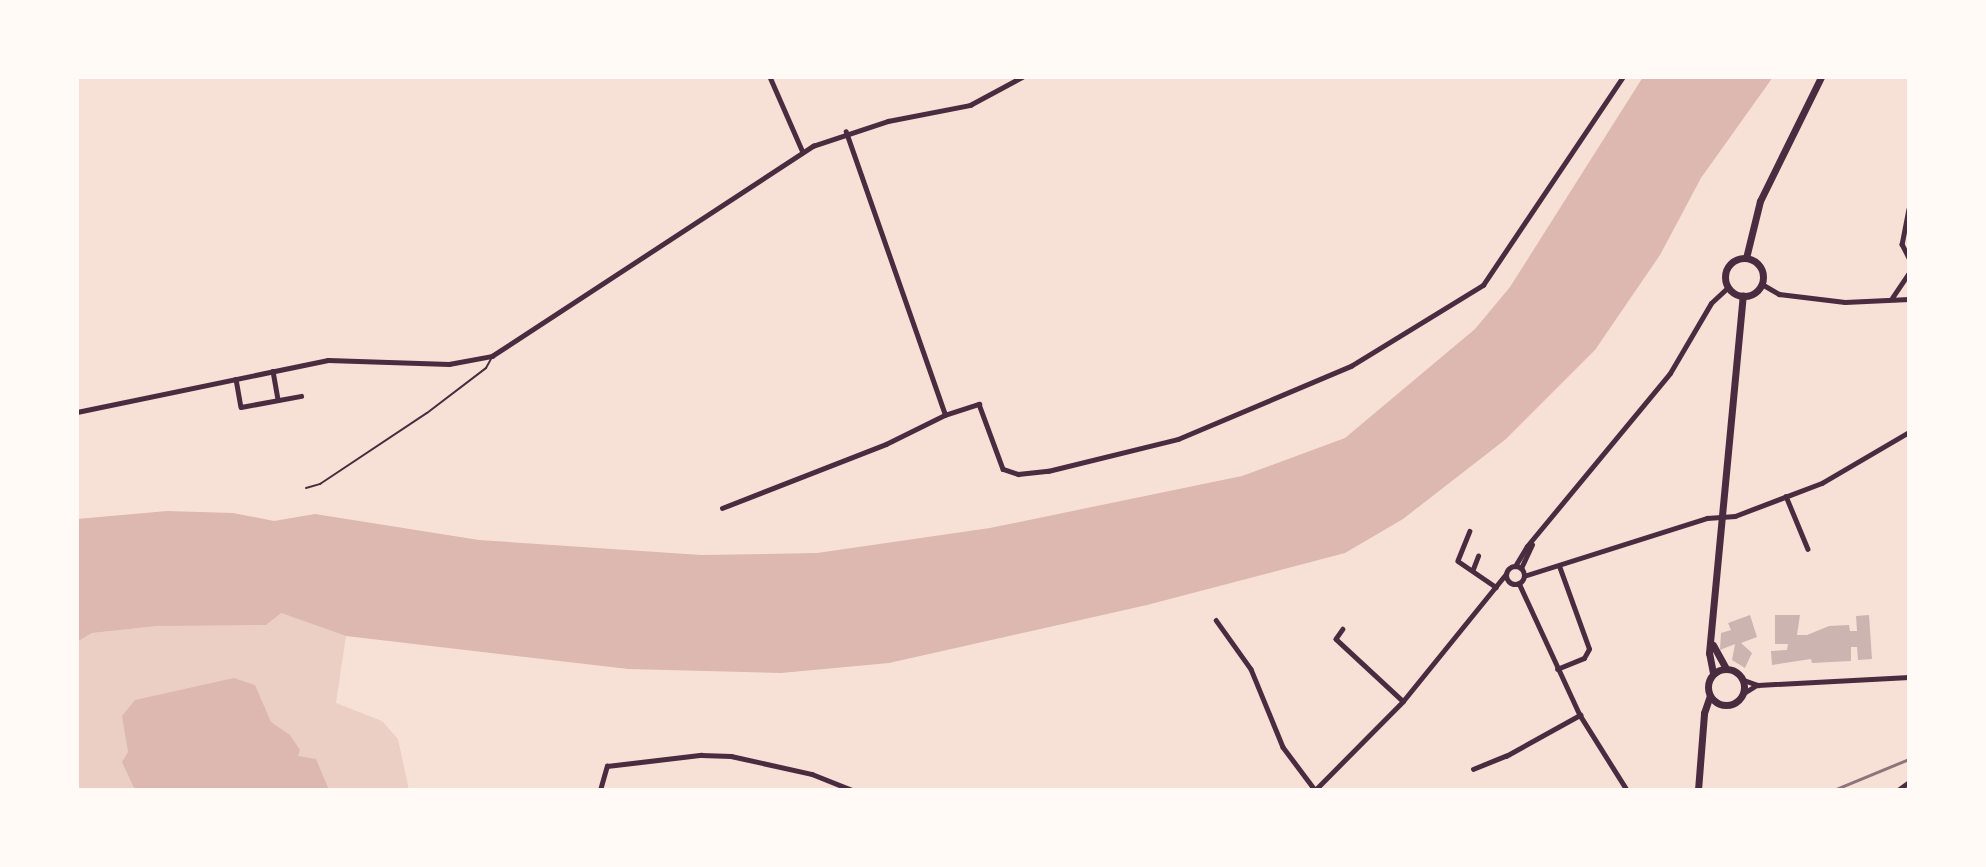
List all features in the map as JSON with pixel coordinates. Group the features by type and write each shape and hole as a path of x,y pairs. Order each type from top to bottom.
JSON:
{"main road":[{"path":"1746,258 1760,201 1821,77"},
{"path":"1746,258 1760,267 1762,284 1755,293 1743,296 1728,287 1726,275 1730,265 1746,258"},
{"path":"1698,790 1704,723 1710,696 1708,687 1713,673 1709,653 1743,296"},
{"path":"1704,723 1721,705 1735,703 1744,693 1744,680 1716,658 1712,642"},
{"path":"1713,673 1726,668"},
{"path":"1710,696 1721,705"}],"street":[{"path":"770,77 803,152"},
{"path":"77,412 328,360 449,364 492,356 803,152 846,132 970,105 1022,77"},
{"path":"722,508 886,444 945,415 979,404 1003,470 1018,474 1048,471 1178,439 1350,366 1483,285 1623,77"},
{"path":"846,132 945,415"},
{"path":"1909,209 1902,244 1909,258"},
{"path":"1891,298 1909,273"},
{"path":"1762,284 1779,293 1845,302 1909,299"},
{"path":"1216,620 1251,669 1283,747 1318,789 1403,701 1506,574 1518,567 1534,541 1670,373 1710,303 1728,287"},
{"path":"272,371 278,400"},
{"path":"236,379 241,407 300,396"},
{"path":"1519,583 1524,576 1707,519 1723,518 1786,496 1857,464 1909,432"},
{"path":"1786,496 1808,549"},
{"path":"1470,531 1457,554 1458,561 1496,587"},
{"path":"1472,569 1478,556"},
{"path":"1557,668 1584,658 1589,649 1559,566"},
{"path":"1518,567 1524,576"},
{"path":"1506,574 1509,582"},
{"path":"1496,587 1509,582 1519,583"},
{"path":"1519,583 1580,715 1627,790"},
{"path":"1343,629 1336,639 1403,701"},
{"path":"1744,680 1758,685 1909,677"},
{"path":"1744,693 1758,685"},
{"path":"1473,769 1506,756 1580,715"},
{"path":"600,790 607,766 701,755 730,756 812,774 852,790"},
{"path":"1898,790 1909,782"}],"lane":[{"path":"306,488 320,484 427,413 485,368 492,356"}],"shaded area":[{"path":"1643,77 1773,77 1701,178 1660,255 1595,350 1506,439 1403,519 1345,553 1147,605 889,663 781,673 628,669 346,636 281,613 266,625 158,626 92,633 77,642 77,519 167,511 233,513 274,521 315,514 479,540 701,555 817,553 990,528 1242,476 1345,438 1475,329 1510,287"},
{"path":"281,613 346,636 336,703 382,721 398,739 409,790 77,790 77,642 92,633"},
{"path":"234,678 255,685 271,722 290,735 300,750 298,756 316,759 329,790 135,790 122,762 128,752 122,716 135,700"}],"building":[{"path":"1750,615 1757,637 1741,643 1752,653 1745,668 1732,660 1735,644 1720,650 1721,633 1731,630 1728,623"},
{"path":"1775,615 1800,615 1797,635 1807,635 1829,626 1849,625 1850,631 1857,631 1856,616 1869,615 1872,659 1858,660 1857,647 1851,647 1851,661 1812,663 1811,659 1772,665 1771,651 1787,650 1788,644 1775,644"}],"railway":[{"path":"1834,790 1909,759"}]}
